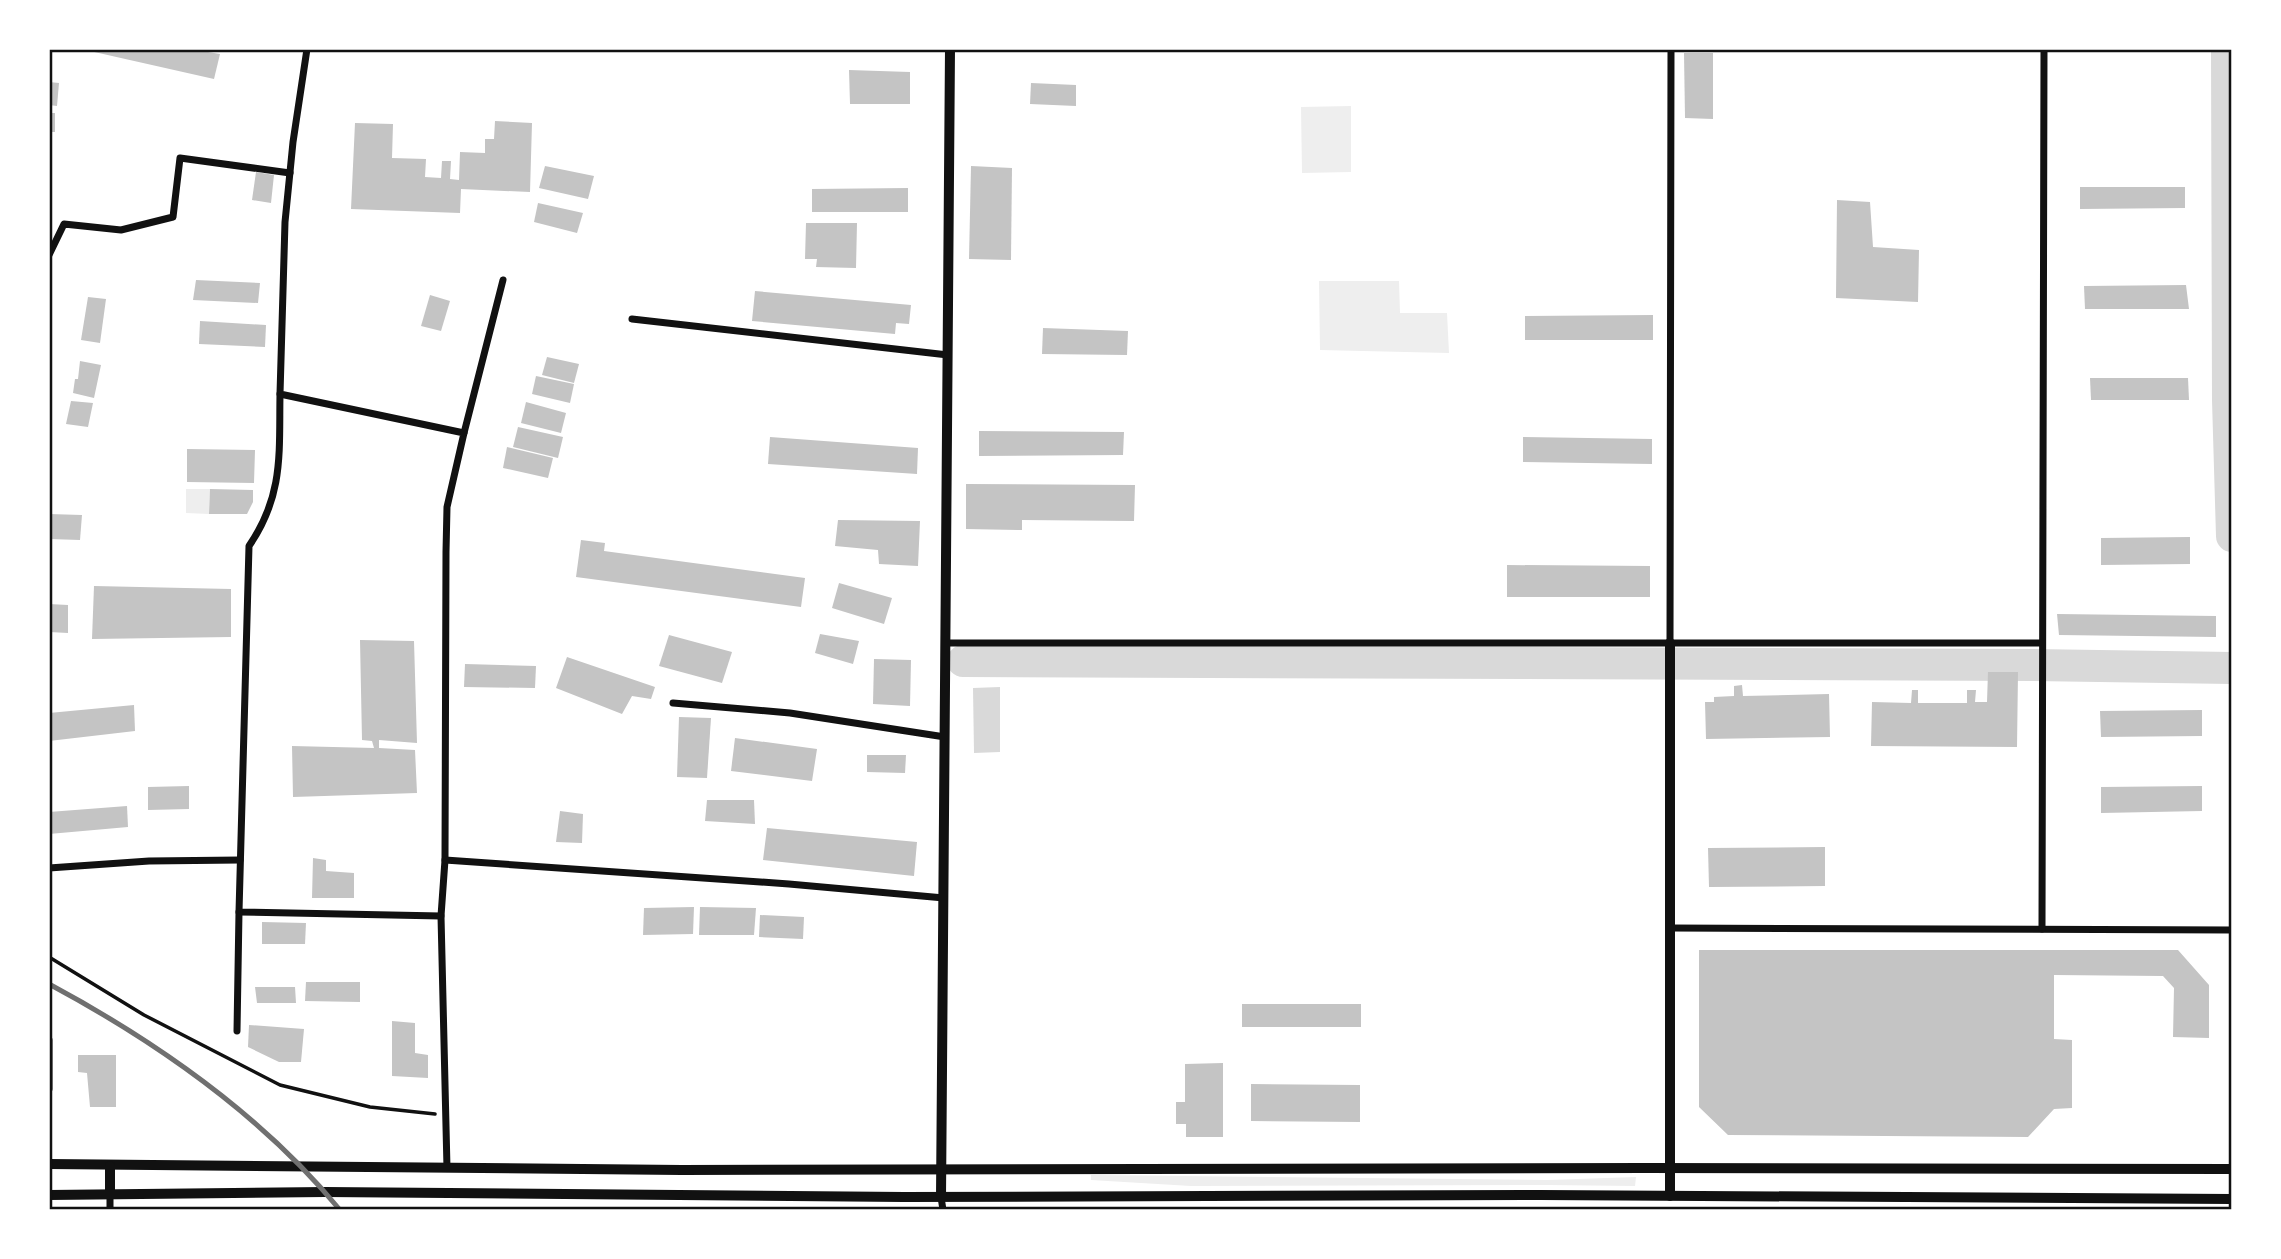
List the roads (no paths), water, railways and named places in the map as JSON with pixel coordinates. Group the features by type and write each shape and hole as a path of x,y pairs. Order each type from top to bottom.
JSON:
{"street":[{"path":"237,1031 249,546 270,512 278,471 284,244 290,173 307,49"},
{"path":"943,1210 941,1168 950,49"},
{"path":"1670,1196 1671,49"},
{"path":"2042,929 2044,49"},
{"path":"49,255 64,224 121,230 173,217 180,158 290,173"},
{"path":"447,1168 441,916 445,860 447,507 503,280"},
{"path":"632,319 948,355"},
{"path":"280,394 464,433"},
{"path":"946,643 2042,643"},
{"path":"673,703 790,713 945,737"},
{"path":"49,868 149,861 240,860"},
{"path":"445,860 789,884 944,898"},
{"path":"239,912 441,916"},
{"path":"1671,928 2232,930"},
{"path":"49,1089 50,1040"},
{"path":"49,1164 447,1168 2232,1169"},
{"path":"110,1166 110,1210"},
{"path":"49,1195 325,1192 941,1197 1670,1196 2232,1199"}],"waterway":[{"path":"2227,49 2228,400 2232,536"},
{"path":"963,661 2232,668"}],"railway":[{"path":"49,984 129,1030 205,1083 276,1142 340,1210"}]}
